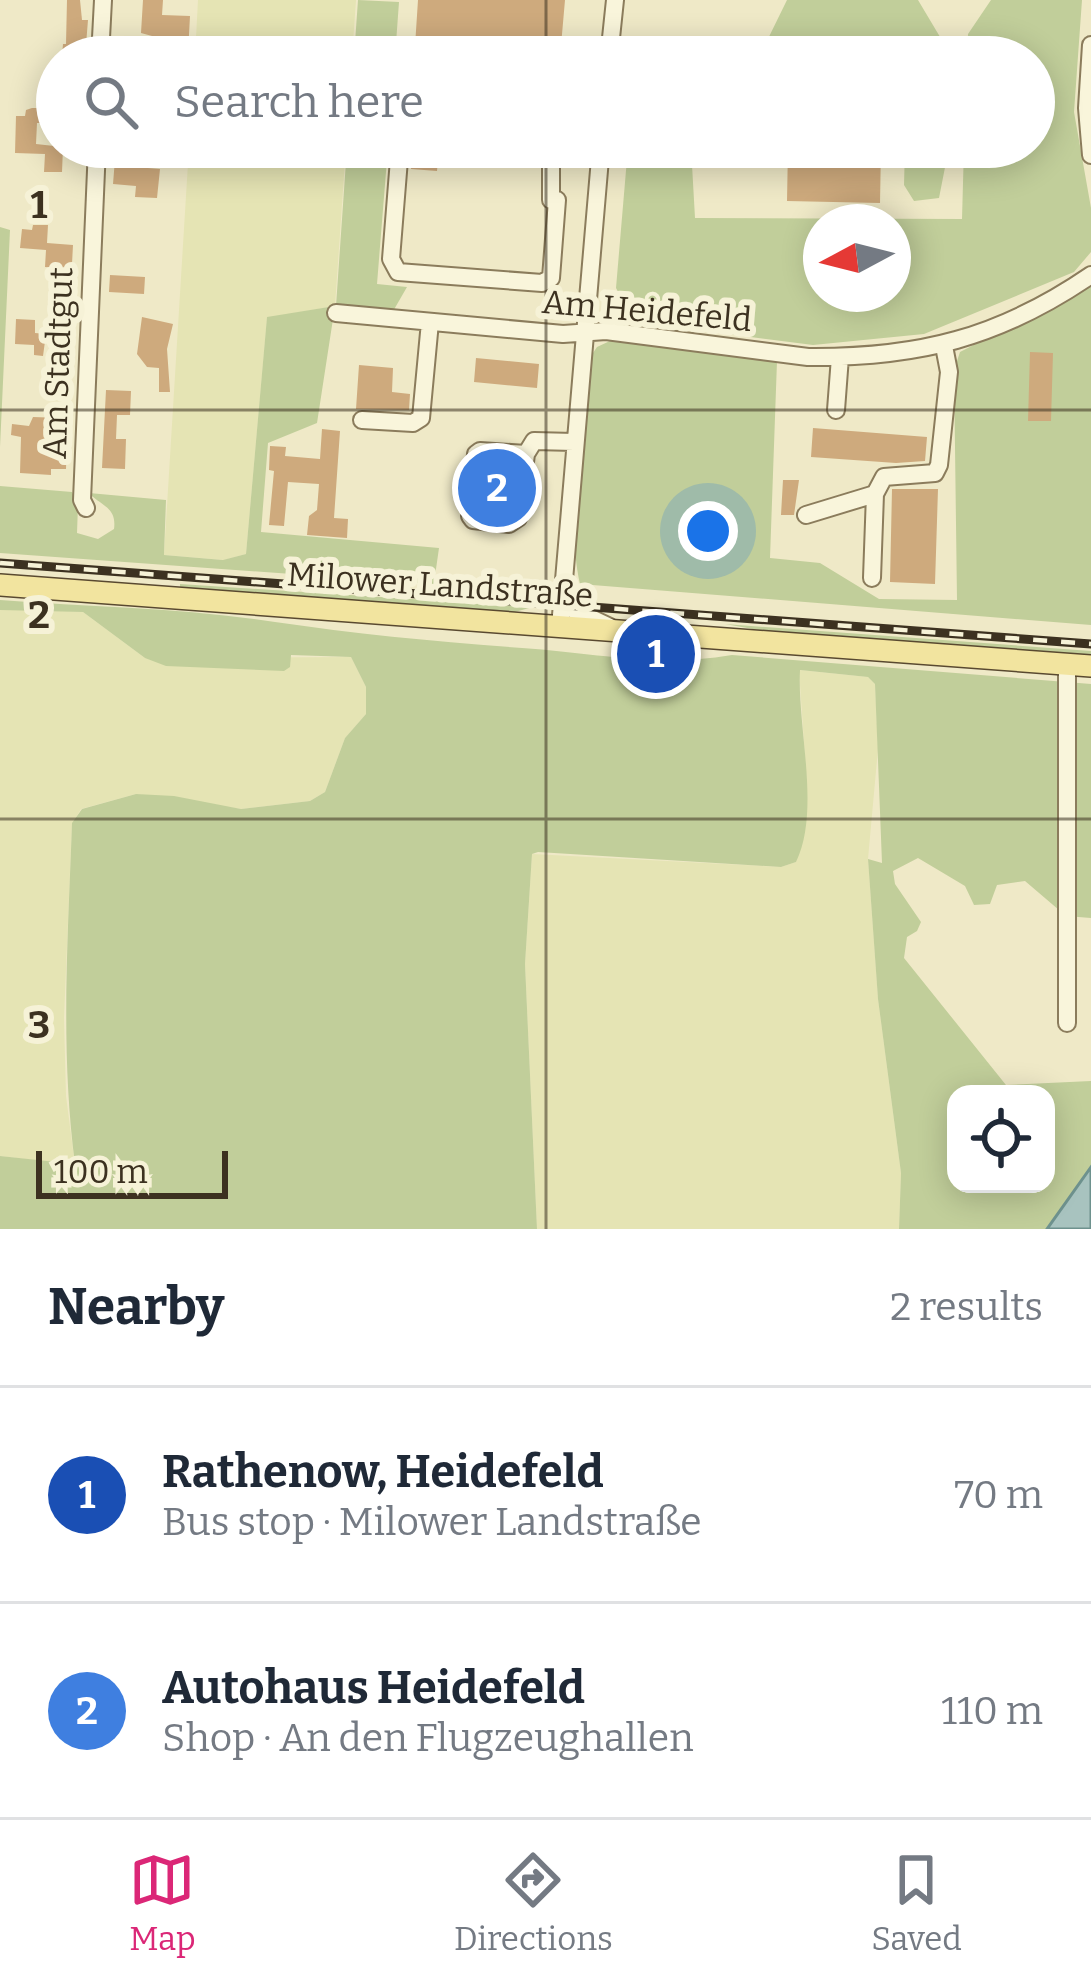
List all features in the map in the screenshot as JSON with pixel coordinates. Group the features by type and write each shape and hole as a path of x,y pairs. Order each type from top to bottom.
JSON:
{"main road":[{"name":"Milower Landstraße","path":"0,585 1091,666"}],"street":[{"path":"101,36 103,0"},
{"path":"611,36 615,0"},
{"path":"1091,45 1091,154"},
{"name":"Am Stadtgut","path":"86,508 82,500 96,168"},
{"path":"398,168 391,259 398,272 542,283 550,278 552,168"},
{"path":"570,627 574,442 599,168"},
{"name":"Am Heidefeld","path":"336,313 584,334 606,331 840,357 944,346 979,335 1088,284"},
{"path":"362,420 412,423 421,418 430,322"},
{"path":"872,578 874,494 884,477 934,473 938,465 949,372 944,346"},
{"path":"739,370 742,349"},
{"path":"836,410 840,357"},
{"path":"526,454 476,454 473,520 509,524 518,518 526,454 535,441 574,442"},
{"path":"806,515 874,494"},
{"path":"1067,665 1067,1023"}],"green space":[{"path":"198,0 356,0 353,36 196,36"},
{"path":"358,0 399,2 397,36 355,36"},
{"path":"787,0 918,0 939,36 769,36"},
{"path":"991,0 1082,0 1074,112 1091,208 1091,252 1074,272 924,334 813,345 635,322 616,288 626,168 692,168 695,218 803,218 803,312 911,312 911,219 962,219 963,168 1055,168 1055,36 968,36"},
{"path":"188,168 345,168 335,306 267,318 246,554 224,560 164,555"},
{"path":"346,168 386,168 377,284 407,287 392,313 336,306"},
{"path":"904,168 945,168 939,198 914,201 904,185"},
{"path":"0,227 10,230 0,447"},
{"path":"1091,285 1091,625 580,584 575,502 589,359 597,347 612,340 777,361 770,558 820,563 879,599 957,600 954,370 960,352"},
{"path":"335,306 317,423 268,443 261,532 439,548 435,576 542,584 541,592 0,553 0,486 72,492 78,505 77,533 98,539 114,529 114,522 111,511 89,493 166,500 164,555 223,560 246,554 267,317"},
{"path":"180,584 533,607 511,613 180,591"},
{"path":"0,600 241,617 626,658 732,655 1091,684 1091,918 1066,916 1025,881 997,885 990,904 974,905 965,886 918,858 893,871 895,884 921,922 907,937 904,958 1006,1085 1091,1081 1091,1167 1047,1229 899,1229 901,1173 878,999 868,859 882,863 875,684 868,677 800,670 807,818 796,862 781,867 532,854 525,964 537,1229 0,1229 0,1156 75,1164 66,1036 72,823 82,809 136,794 241,809 310,801 325,792 345,738 366,714 366,687 351,657 291,655 290,667 284,671 166,666 145,658 83,612 0,610"},
{"path":"0,610 83,612 145,658 351,657 366,687 366,714 345,738 325,792 310,801 241,809 136,794 81,809 72,824 64,1018 66,1096 75,1165 0,1156"},
{"path":"725,624 1091,651 1091,658 776,633"},
{"path":"799,670 868,677 875,684 878,749 868,859 878,999 901,1173 899,1229 537,1229 525,964 532,854 781,867 796,862 807,786"}],"water":[{"path":"1091,1167 1091,1229 1047,1229"}],"building":[{"path":"67,0 80,0 82,20 88,20 87,36 66,36"},
{"path":"143,0 163,0 162,15 190,16 189,36 141,33"},
{"path":"418,0 565,0 562,36 416,36"},
{"path":"36,108 36,154 15,153 16,116 25,116 26,110"},
{"path":"114,168 160,169 157,198 135,197 136,186 113,184"},
{"path":"788,168 881,168 880,203 787,201"},
{"path":"33,225 48,225 47,243 73,245 74,301 54,300 56,268 45,267 46,250 20,248 22,229 32,230"},
{"path":"110,275 145,277 144,294 109,292"},
{"path":"142,317 173,324 167,349 170,392 159,392 159,368 147,367 137,354"},
{"path":"16,319 35,320 35,333 46,334 43,356 34,355 34,345 15,344"},
{"path":"1030,352 1053,353 1051,421 1028,421"},
{"path":"476,358 539,364 537,388 474,382"},
{"path":"359,365 393,368 392,392 410,394 409,410 356,409"},
{"path":"106,390 131,391 130,415 117,415 116,439 126,439 125,469 102,468"},
{"path":"33,417 62,418 62,424 72,424 66,469 51,469 51,475 20,473 21,437 11,435 12,424 29,426"},
{"path":"813,428 927,437 925,461 811,457"},
{"path":"322,429 340,431 334,518 348,519 347,538 307,535 309,516 317,510 319,484 288,482 284,526 269,525 274,471 269,470 270,446 286,447 285,456 320,459"},
{"path":"488,464 512,466 506,511 484,508"},
{"path":"783,480 799,480 794,515 781,515"},
{"path":"892,489 938,489 935,584 890,582"}],"railway":[{"path":"0,563 1091,644"}],"place":[{"name":"Autohaus Heidefeld","path":"497,488"},
{"name":"Rathenow, Heidefeld","path":"656,654"}]}
